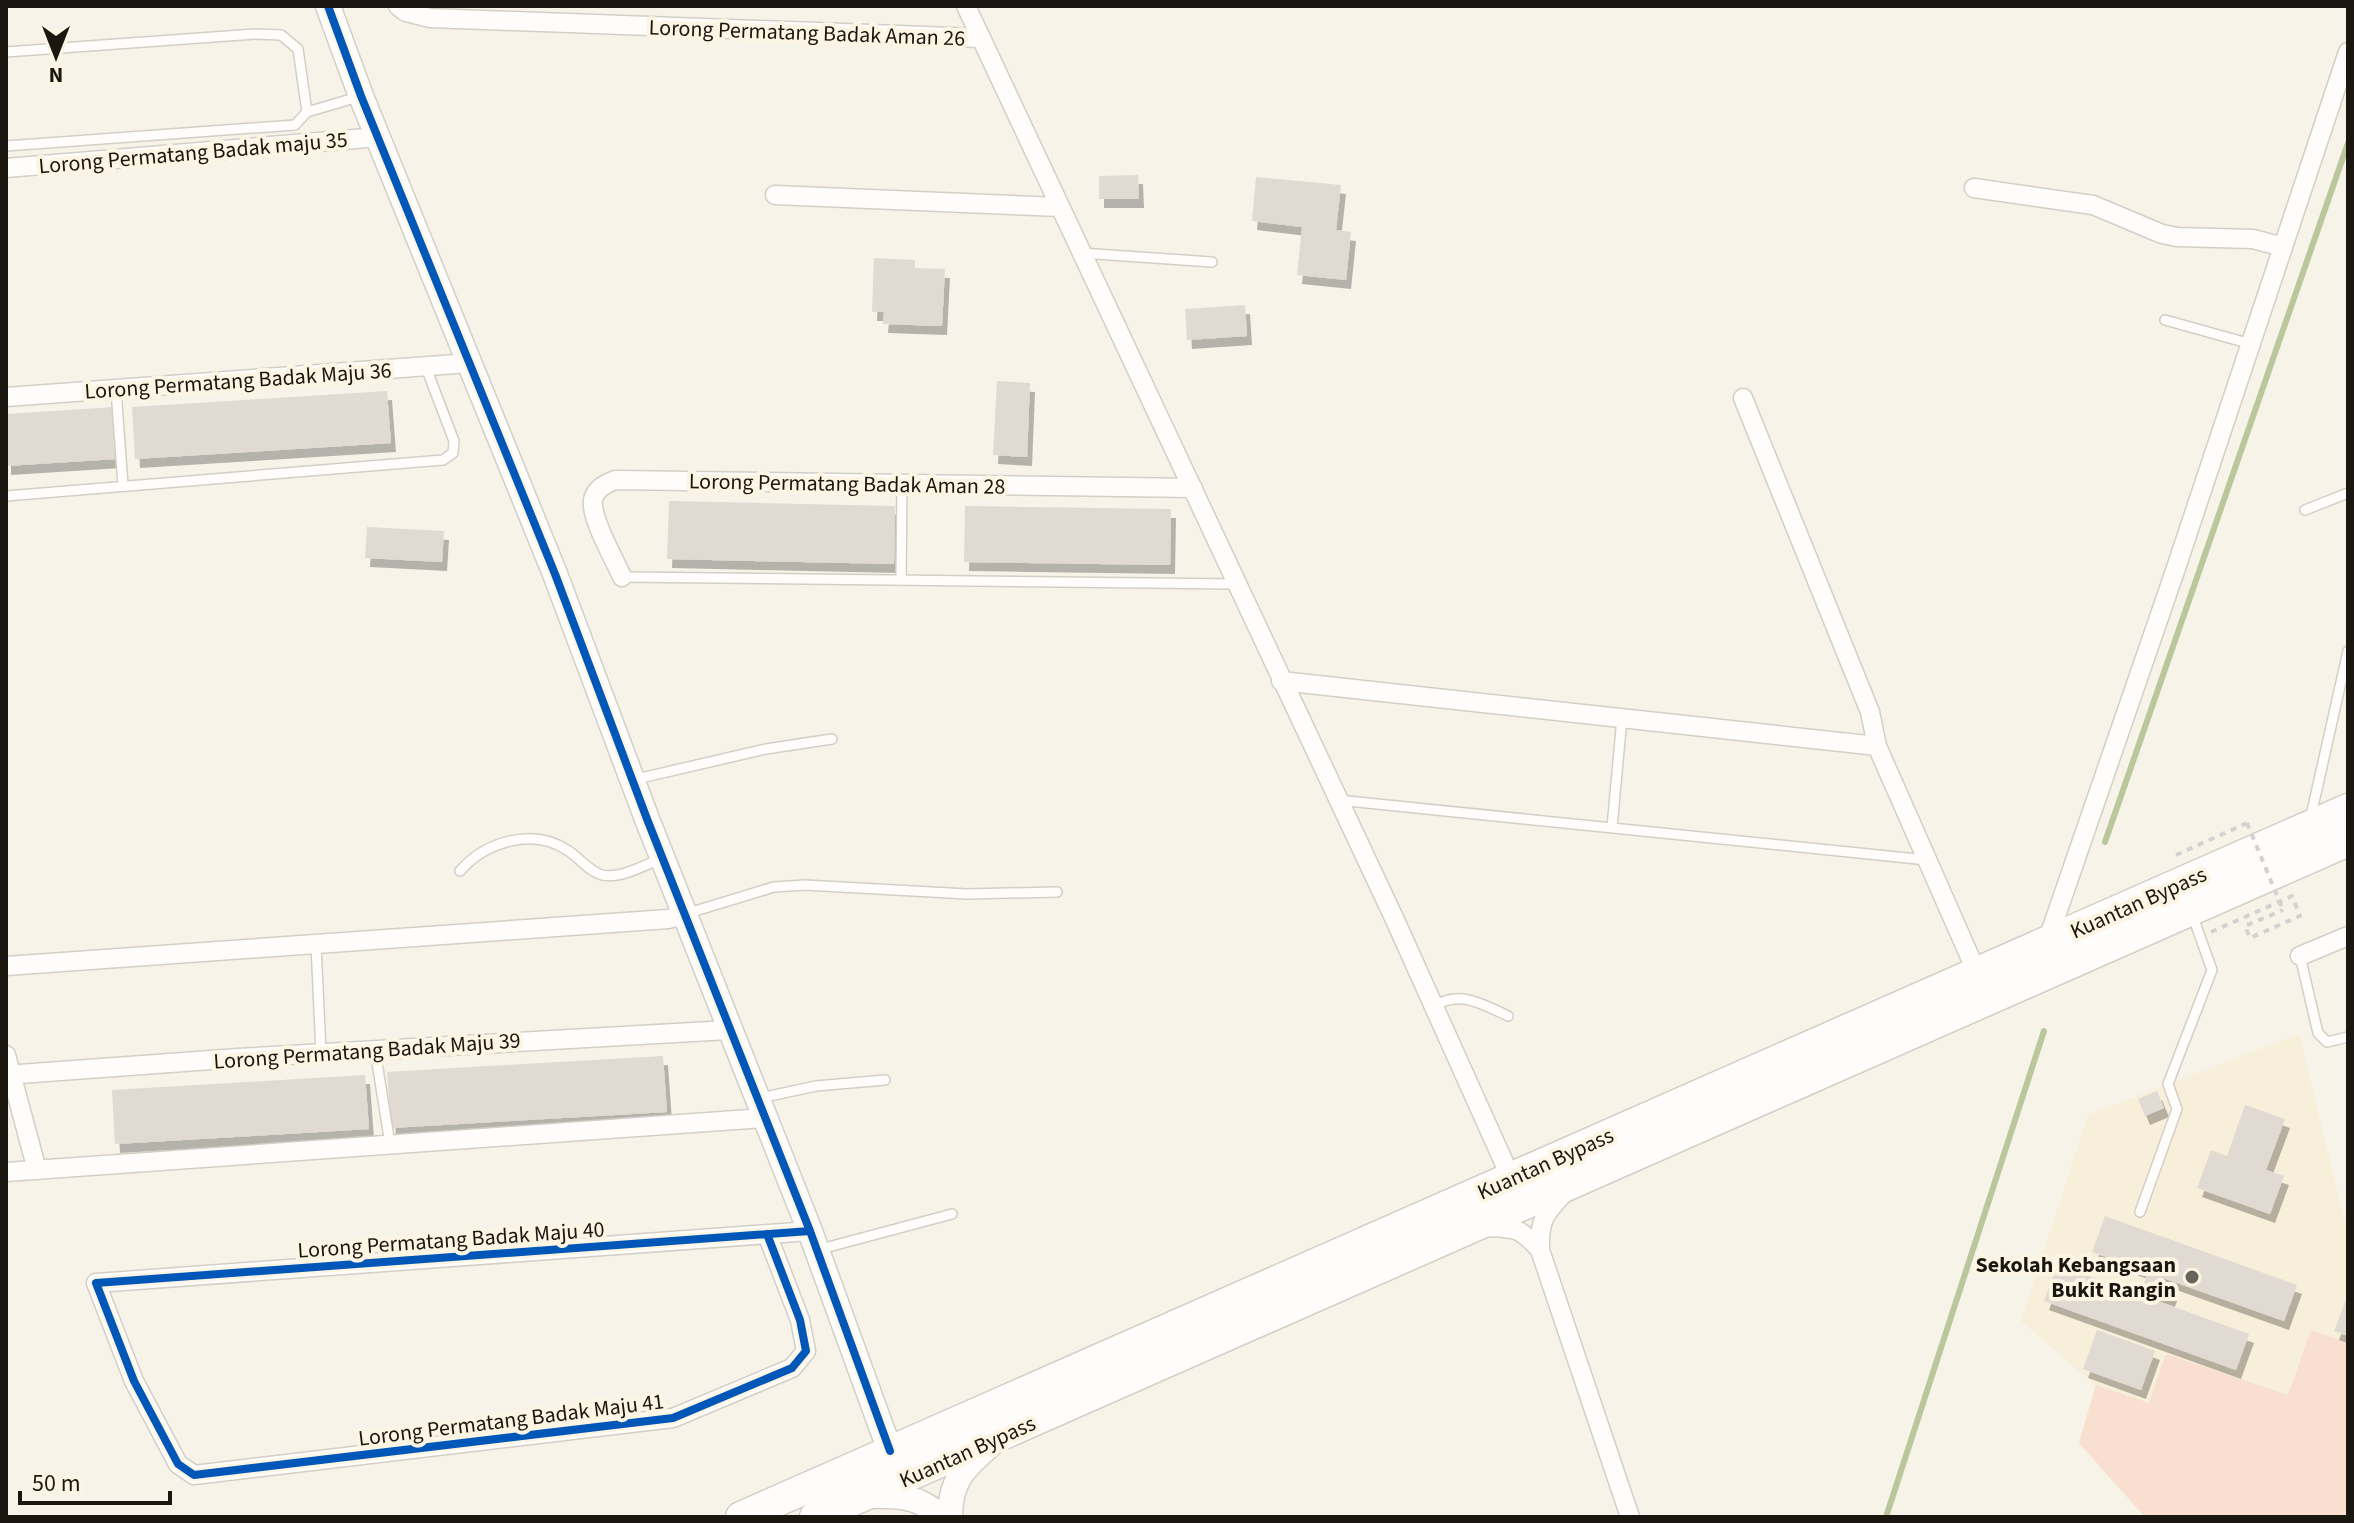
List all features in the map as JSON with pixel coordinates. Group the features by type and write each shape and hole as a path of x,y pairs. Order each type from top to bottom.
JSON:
{"highway":[{"name":"Kuantan Bypass","path":"741,1517 2348,809"},
{"name":"Kuantan Bypass","path":"815,1517 1574,1182 2196,923 2348,841"}],"street":[{"path":"328,6 361,96 555,574 728,1030 767,1102 813,1240 890,1451"},
{"name":"Lorong Permatang Badak Aman 26","path":"398,6 406,12 430,18 980,38"},
{"path":"966,6 1434,1006 1511,1178"},
{"path":"2047,942 2348,52"},
{"name":"Lorong Permatang Badak maju 35","path":"6,168 379,137"},
{"path":"1974,188 2093,205 2162,234 2177,237 2253,239 2283,247"},
{"path":"775,195 1059,207"},
{"name":"Lorong Permatang Badak Maju 36","path":"6,397 470,363"},
{"path":"1743,398 1870,712 1877,746 1977,973"},
{"name":"Lorong Permatang Badak Aman 28","path":"622,577 594,512 593,500 597,491 615,480 1193,488"},
{"path":"1281,681 1877,746"},
{"path":"6,966 668,919 684,915"},
{"path":"2300,956 2348,936"},
{"name":"Lorong Permatang Badak Maju 39","path":"10,1075 321,1053 728,1030"},
{"path":"6,1055 37,1170"},
{"path":"6,1172 390,1144 767,1102"},
{"path":"1574,1182 1545,1215 1539,1227 1540,1250 1630,1517"},
{"path":"1475,1227 1515,1229 1526,1234 1540,1250"},
{"name":"Lorong Permatang Badak Maju 40","path":"134,1381 96,1283 767,1234 813,1240"},
{"name":"Lorong Permatang Badak Maju 41","path":"134,1381 178,1464 194,1475 673,1418 792,1368 806,1351 800,1320 767,1234"},
{"path":"950,1517 952,1490 960,1475 1001,1436"},
{"path":"862,1497 906,1497 922,1502 941,1517"}],"lane":[{"path":"6,52 255,34 281,35 298,49 307,112"},
{"path":"6,146 295,125 307,112 361,96"},
{"path":"1081,253 1212,262"},
{"path":"2165,320 2251,344"},
{"path":"6,496 443,460 453,453 454,441 425,365"},
{"path":"116,389 123,486"},
{"path":"901,580 902,484"},
{"path":"2305,510 2348,493"},
{"path":"622,577 1235,584"},
{"path":"2309,826 2344,693 2348,651"},
{"path":"1612,827 1622,718"},
{"path":"632,780 766,749 832,739"},
{"path":"1338,800 1927,860"},
{"path":"460,871 483,851 526,839 544,839 556,844 602,874 620,874 662,858"},
{"path":"684,915 774,887 805,885 967,894 1057,892"},
{"path":"2140,1212 2177,1109 2168,1084 2212,970 2196,923"},
{"path":"316,945 321,1053"},
{"path":"2300,956 2318,1033 2327,1042 2348,1037"},
{"path":"1434,1006 1447,999 1466,998 1508,1016"},
{"path":"375,1050 390,1144"},
{"path":"767,1102 885,1080"},
{"path":"813,1240 952,1214"}],"path":[{"path":"2166,860 2247,823 2283,910 2245,926 2250,938 2300,916 2292,896 2196,923"}],"shaded area":[{"name":"Sekolah Kebangsaan Bukit Rangin","path":"2299,1034 2348,1234 2348,1517 2145,1517 2079,1443 2095,1385 2021,1321 2088,1115"},
{"path":"2311,1330 2348,1343 2348,1517 2145,1517 2079,1443 2096,1385 2149,1403 2166,1354 2288,1395"}],"building":[{"path":"1138,175 1139,199 1099,199 1099,176"},
{"path":"1256,177 1341,185 1336,230 1351,232 1346,280 1297,275 1302,227 1252,221"},
{"path":"874,258 915,260 915,268 945,269 942,326 883,324 884,312 872,312"},
{"path":"1245,305 1247,336 1187,340 1185,309"},
{"path":"997,381 1030,383 1027,457 993,455"},
{"path":"387,391 391,443 135,459 132,407"},
{"path":"114,407 116,459 6,466 6,414"},
{"path":"669,501 895,506 894,564 667,559"},
{"path":"965,506 1171,509 1170,565 964,562"},
{"path":"367,527 444,531 442,562 365,558"},
{"path":"663,1056 667,1112 391,1128 387,1072"},
{"path":"365,1075 369,1129 115,1144 112,1090"},
{"path":"2157,1091 2164,1108 2145,1116 2138,1099"},
{"path":"2245,1105 2285,1119 2266,1170 2284,1176 2270,1214 2197,1188 2211,1150 2227,1156"},
{"path":"2105,1216 2297,1285 2284,1321 2163,1278 2161,1282 2174,1287 2169,1300 2156,1296 2155,1300 2249,1334 2236,1370 2044,1301 2057,1265 2140,1294 2148,1272 2092,1252"},
{"path":"2348,1294 2348,1336 2334,1331"},
{"path":"2097,1330 2155,1351 2141,1390 2083,1369"}],"waterway":[{"path":"2105,842 2348,143"},
{"path":"1886,1517 2044,1031"}],"cycle path":[{"path":"328,6 361,96 555,574 647,819 810,1231 890,1451"},
{"path":"767,1234 800,1320 806,1351 792,1368 673,1418 194,1475 178,1464 134,1381 96,1283 542,1250 632,1244 721,1237 810,1231"}],"place":[{"name":"Sekolah Kebangsaan Bukit Rangin","path":"2192,1277"}]}
